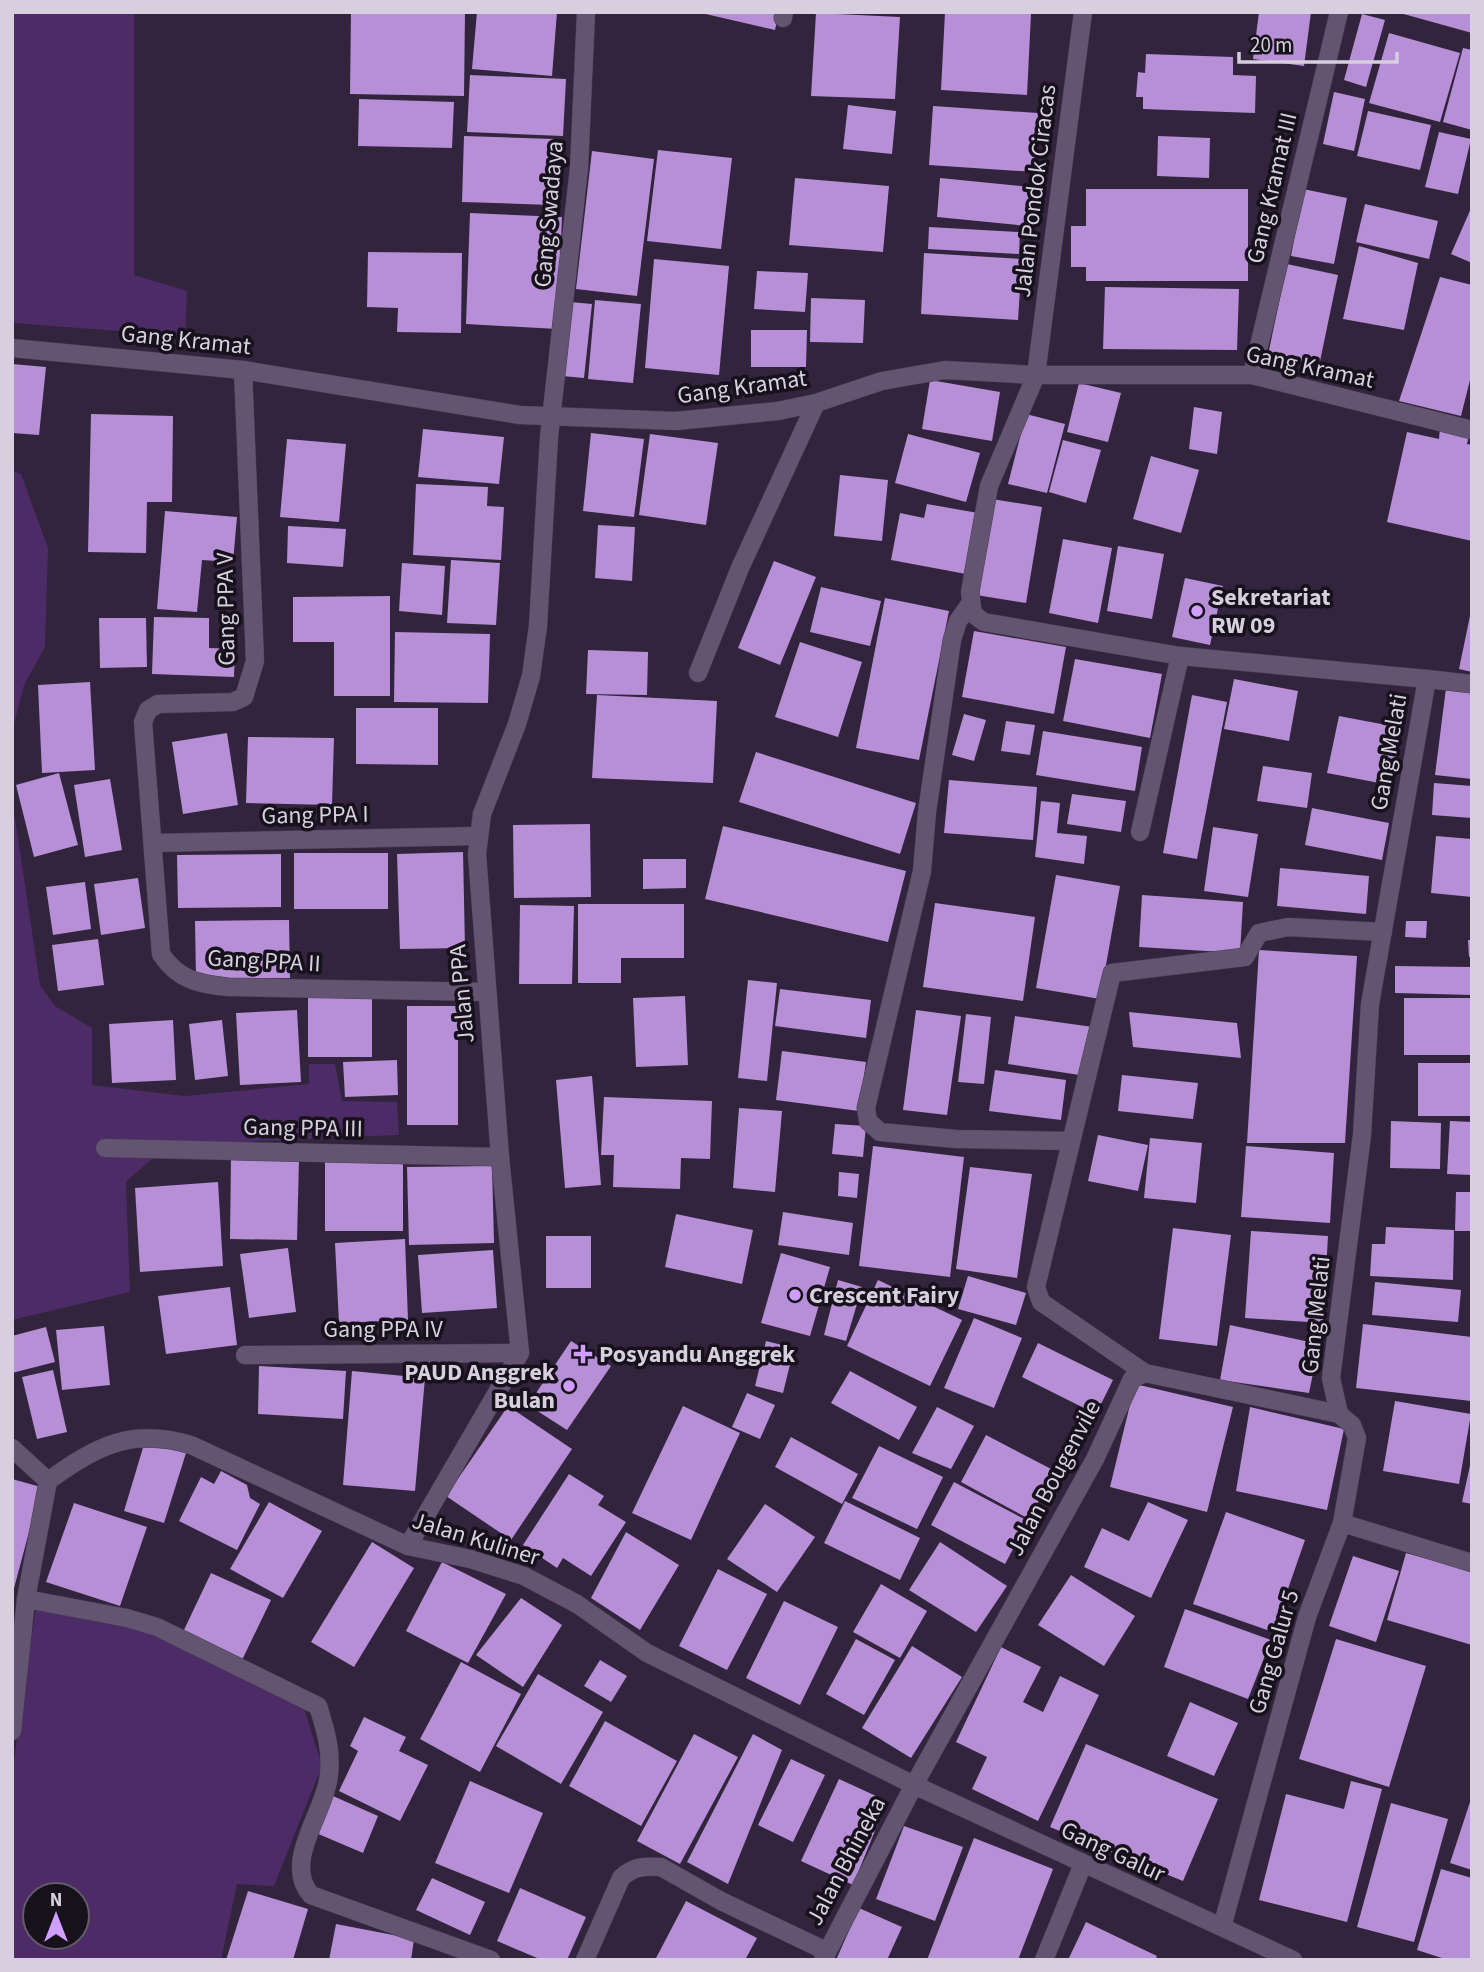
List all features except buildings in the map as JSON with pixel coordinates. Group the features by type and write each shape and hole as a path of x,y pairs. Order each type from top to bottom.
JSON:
{"street":[{"name":"Gang Swadaya","path":"551,418 566,309 579,168 586,12"},
{"name":"Jalan Pondok Ciracas","path":"1037,375 1083,12"},
{"name":"Gang Kramat III","path":"1252,375 1339,12"},
{"name":"Gang Kramat","path":"12,348 243,370 484,411 551,418 676,421 778,411 816,403 882,381 934,371 1037,375 1252,375 1472,430"},
{"name":"Gang PPA V","path":"153,844 143,722 148,710 158,704 233,702 244,697 255,661 243,370"},
{"path":"1037,375 989,486 970,604 958,621 952,640 927,812 922,872 866,1108 868,1121 880,1132 956,1139 1071,1141"},
{"path":"698,673 740,568 816,403"},
{"name":"Jalan PPA","path":"520,1353 486,992 478,836 482,814 517,723 531,676 538,626 551,418"},
{"name":"Gang Melati","path":"970,604 973,614 984,622 1180,656 1427,679 1370,1004 1362,1135 1331,1378 1339,1413 1352,1425 1357,1438 1342,1523"},
{"path":"1140,832 1180,656"},
{"path":"1427,679 1472,684"},
{"name":"Gang PPA I","path":"153,844 478,836"},
{"name":"Gang PPA II","path":"153,844 161,954 170,968 197,984 228,987 486,992"},
{"path":"1339,1413 1145,1373 1049,1308 1037,1295 1037,1277 1112,973 1245,957 1259,933 1288,927 1382,932"},
{"name":"Gang PPA III","path":"105,1148 500,1157"},
{"path":"408,1546 520,1353"},
{"name":"Gang PPA IV","path":"245,1355 520,1353"},
{"name":"Jalan Bougenvile","path":"914,1785 1095,1459 1132,1379 1145,1373"},
{"name":"Jalan Kuliner","path":"48,1481 75,1462 114,1443 139,1436 162,1436 191,1445 408,1546 470,1559 524,1576 577,1604 648,1653 914,1785"},
{"path":"12,1448 48,1481 26,1599 12,1731"},
{"path":"1342,1523 1472,1563"},
{"name":"Gang Galur 5","path":"1222,1927 1307,1617 1342,1523"},
{"path":"26,1599 127,1618 157,1627 318,1706 330,1754 328,1783 306,1843 301,1871 303,1886 311,1895 491,1960"},
{"name":"Gang Galur","path":"914,1785 1293,1960"},
{"name":"Jalan Bhineka","path":"825,1956 914,1785"},
{"path":"1044,1960 1083,1864"},
{"path":"585,1960 621,1878 630,1870 649,1866 661,1867 825,1956"}],"shaded area":[{"path":"12,12 134,12 134,275 187,291 185,336 12,323"},
{"path":"12,470 21,474 48,548 45,647 24,685 12,732"},
{"path":"12,798 40,985 55,1006 92,1028 92,1085 185,1096 309,1084 309,1064 335,1064 342,1101 397,1102 399,1135 167,1145 126,1182 130,1292 12,1320"},
{"path":"36,1607 146,1628 303,1705 322,1766 274,1886 237,1884 221,1960 12,1960 12,1774"}],"place":[{"name":"Sekretariat RW 09","path":"1197,611"},
{"name":"Crescent Fairy","path":"795,1295"},
{"name":"Posyandu Anggrek","path":"583,1354"},
{"name":"PAUD Anggrek Bulan","path":"569,1386"}]}
